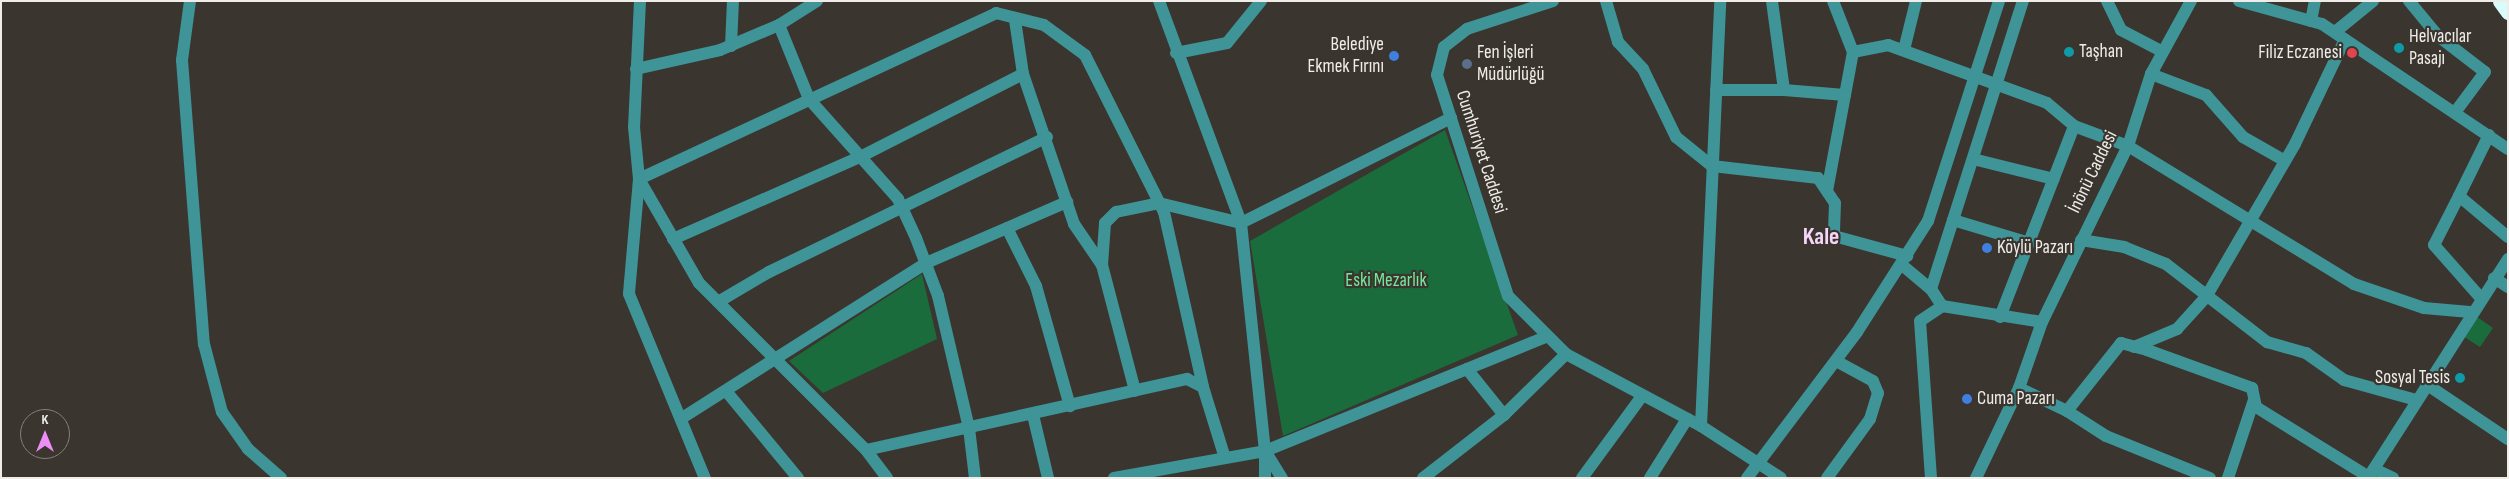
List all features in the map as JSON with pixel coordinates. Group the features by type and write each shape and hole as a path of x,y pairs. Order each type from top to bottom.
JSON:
{"highway":[{"path":"2500,1 2508,12"}],"street":[{"path":"190,1 182,60 204,344 222,412 248,449 281,478"},
{"path":"640,1 634,127 639,179 629,294 682,418 704,478"},
{"path":"730,46 733,1"},
{"path":"1159,1 1176,53 1241,223 1264,451 1265,478"},
{"path":"1176,53 1228,43 1261,1"},
{"name":"Cumhuriyet Caddesi","path":"1548,336 1508,296 1437,75 1444,46 1467,29 1552,1"},
{"path":"1606,1 1618,42 1643,69 1676,137 1712,166 1818,178 1835,203 1834,236 1905,260 1931,289 1942,306"},
{"path":"1701,426 1720,1"},
{"path":"1772,1 1784,90"},
{"path":"1827,191 1853,52 1832,1"},
{"path":"1904,50 1916,1"},
{"path":"1747,478 1836,361 1905,260 1928,221 1973,73 1999,1"},
{"path":"1931,289 2023,1"},
{"path":"2107,1 2121,30 2163,52"},
{"name":"İnönü Caddesi","path":"1976,478 2019,388 2042,322 2128,146 2151,74 2191,1"},
{"path":"2239,1 2311,21 2340,36 2456,111 2508,149"},
{"path":"2311,21 2315,1"},
{"path":"2134,347 2177,329 2206,297 2285,161 2340,36 2373,1"},
{"path":"2409,1 2438,36 2485,72 2456,111"},
{"path":"636,69 730,46 779,25 814,2"},
{"path":"639,179 809,99 996,7 1014,20 1044,25 1085,55 1159,202 1203,387 1225,458"},
{"path":"1014,20 1023,74 1074,224 1102,265"},
{"path":"779,25 809,99 860,156 903,210 926,263 970,428 975,478"},
{"path":"1853,52 1888,45 1973,73 1996,86 2047,103 2074,126 2128,146 2354,284 2424,308 2470,312"},
{"path":"673,238 860,156 1023,74"},
{"path":"2151,74 2206,95 2243,137 2285,161"},
{"path":"1716,90 1784,90 1845,95"},
{"path":"1135,391 1102,265 1105,223 1116,212 1159,202 1241,223 1451,118"},
{"path":"2000,317 2074,126"},
{"path":"2480,297 2434,245 2489,135"},
{"path":"718,302 769,272 903,210 1046,138"},
{"path":"1973,159 2054,179"},
{"path":"639,179 699,283 866,450 887,478"},
{"path":"2459,196 2508,238"},
{"path":"682,418 926,263 1067,202"},
{"path":"1953,220 2029,243"},
{"path":"1007,228 1036,286 1070,406"},
{"path":"2081,240 2124,247 2166,264 2206,297 2267,342 2306,353 2344,380 2416,400"},
{"path":"2370,474 2470,312 2508,258"},
{"path":"2494,278 2508,287"},
{"path":"1932,478 1920,321 1942,306 2000,317 2042,322"},
{"path":"1114,478 1157,474 1264,451 1548,336 1566,354 1701,426 1781,478"},
{"path":"2067,411 2120,343 2252,388 2256,407 2370,474 2393,478"},
{"path":"1423,478 1504,415 1566,354"},
{"path":"1828,478 1870,419 1878,393 1873,381 1836,361"},
{"path":"1467,369 1504,415"},
{"path":"866,450 1033,415 1187,379 1203,387"},
{"path":"2426,384 2508,439"},
{"path":"2019,388 2067,411 2106,436 2210,478"},
{"path":"726,391 798,478"},
{"path":"1582,478 1642,396"},
{"path":"2228,478 2254,400"},
{"path":"1033,415 1048,478"},
{"path":"1650,478 1687,419"},
{"path":"1264,451 1282,478"}],"green space":[{"name":"Eski Mezarlık","path":"1445,130 1518,335 1283,436 1250,241"},
{"path":"922,274 937,339 823,393 789,361"},
{"path":"2470,312 2493,328 2480,347 2458,333"}],"place":[{"name":"Helvacılar Pasajı","path":"2399,48"},
{"name":"Taşhan","path":"2069,52"},
{"name":"Filiz Eczanesi","path":"2352,53"},
{"name":"Belediye Ekmek Fırını","path":"1394,56"},
{"name":"Fen İşleri Müdürlüğü","path":"1467,64"},
{"name":"Köylü Pazarı","path":"1987,248"},
{"name":"Sosyal Tesis","path":"2460,378"},
{"name":"Cuma Pazarı","path":"1967,399"}],"district":[{"name":"Kale","path":"1821,237"}]}
